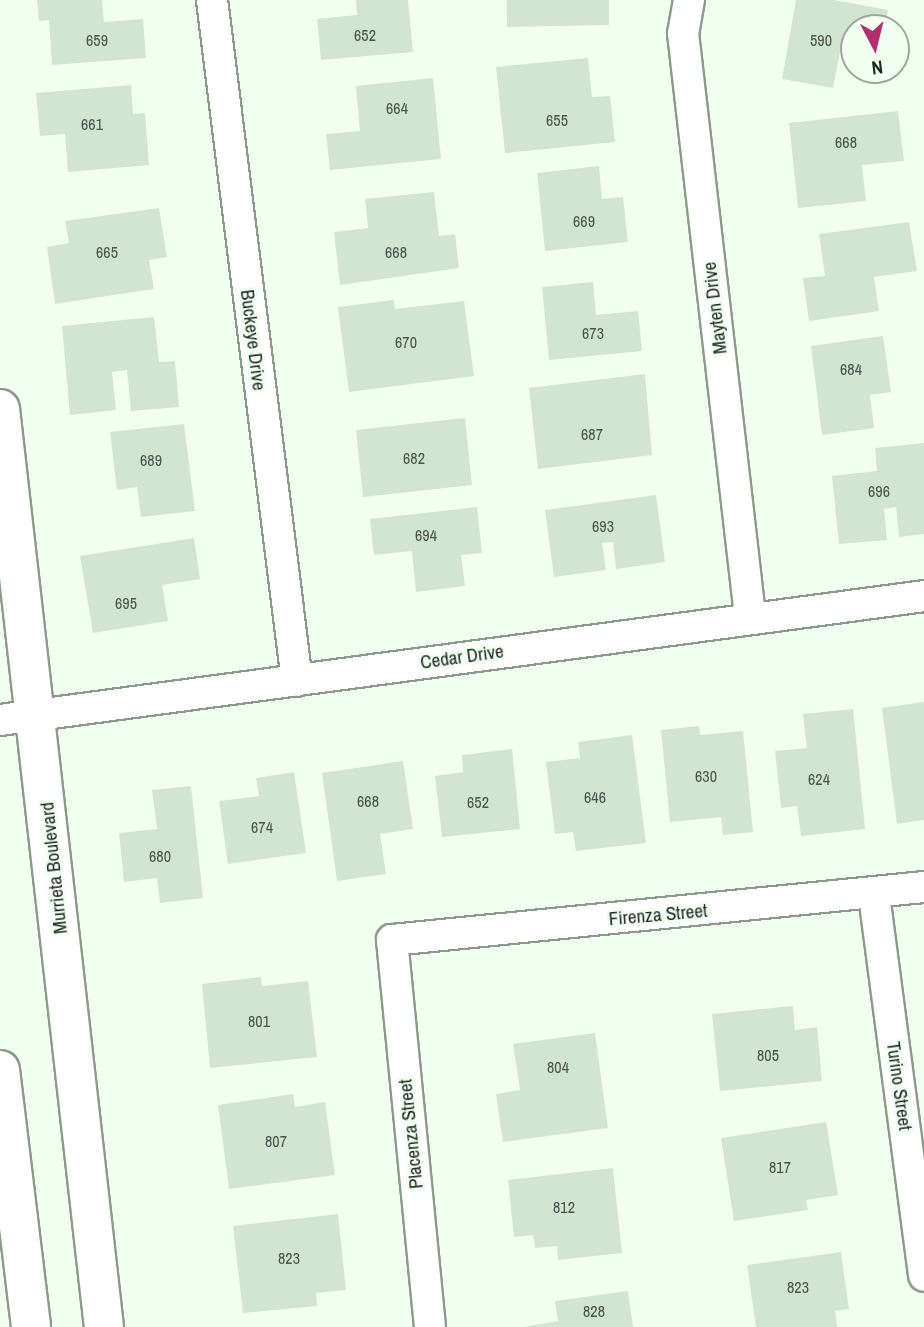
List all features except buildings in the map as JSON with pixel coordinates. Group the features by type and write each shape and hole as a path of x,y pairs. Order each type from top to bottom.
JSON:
{"main road":[{"name":"Murrieta Boulevard","path":"0,409 37,714 104,1327"},
{"path":"0,1070 31,1327"}],"street":[{"name":"Buckeye Drive","path":"212,0 297,681"},
{"name":"Mayten Drive","path":"690,0 683,33 750,616"},
{"name":"Cedar Drive","path":"0,720 297,681 750,616 924,596"},
{"name":"Firenza Street","path":"393,940 874,895 924,887"},
{"name":"Turino Street","path":"874,895 924,1276"},
{"name":"Placenza Street","path":"393,940 430,1327"}]}
